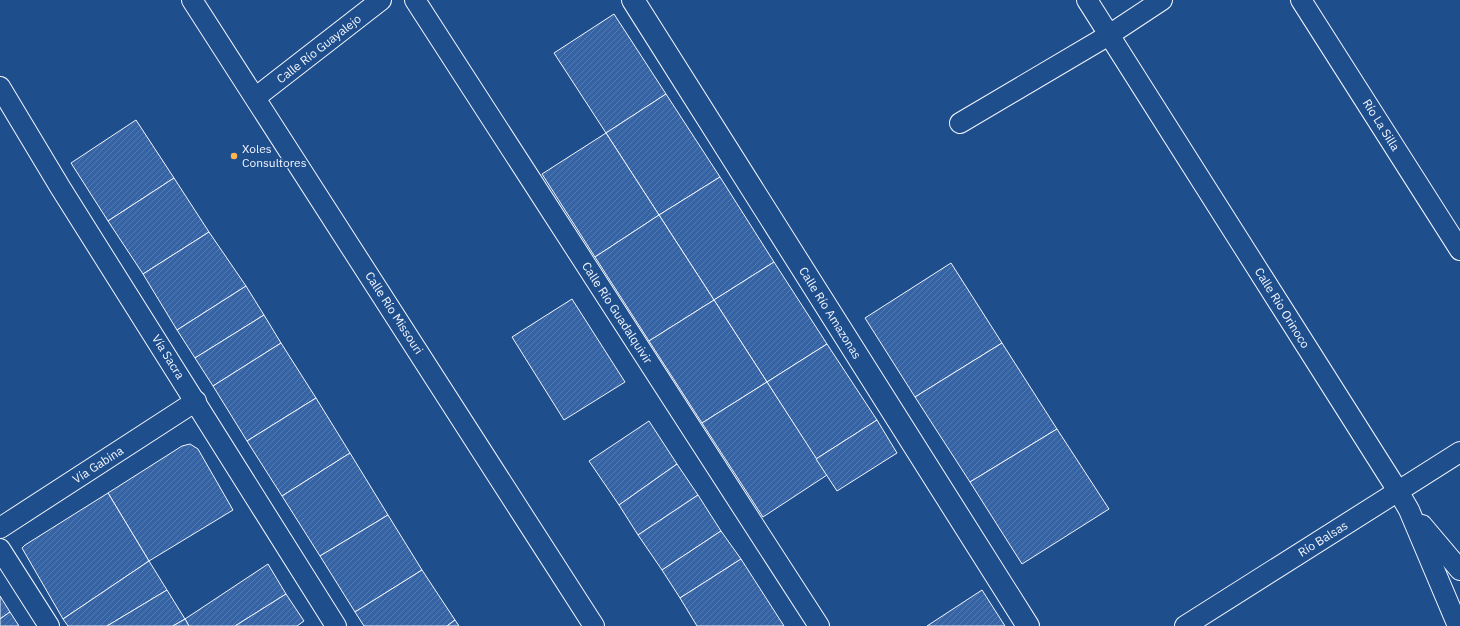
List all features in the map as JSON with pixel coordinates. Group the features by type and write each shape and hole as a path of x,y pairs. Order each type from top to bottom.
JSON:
{"street":[{"name":"Calle Río Missouri","path":"192,0 256,97 594,626"},
{"name":"Calle Río Guayalejo","path":"256,97 381,0"},
{"name":"Calle Río Guadalquivir","path":"415,0 819,626"},
{"name":"Calle Río Amazonas","path":"633,0 1028,626"},
{"name":"Calle Río Orinoco","path":"1087,0 1398,491 1409,510 1458,626"},
{"path":"960,123 1109,34 1162,0"},
{"name":"Río La Silla","path":"1301,0 1460,250"},
{"name":"Vía Sacra","path":"0,87 60,186 336,626"},
{"name":"Vía Gabina","path":"0,528 196,402"},
{"name":"Río Balsas","path":"1185,626 1460,452"},
{"path":"1409,510 1460,570"},
{"path":"0,549 49,626"}],"building":[{"path":"614,14 666,94 606,133 554,53"},
{"path":"666,94 720,177 659,215 606,133"},
{"path":"136,120 174,178 108,221 71,163"},
{"path":"606,133 659,215 595,257 542,174"},
{"path":"720,177 774,262 714,300 659,215"},
{"path":"174,178 209,232 143,274 108,221"},
{"path":"659,215 714,300 649,341 595,257"},
{"path":"209,232 246,286 177,330 143,274"},
{"path":"774,262 827,344 767,382 714,300"},
{"path":"951,263 1002,343 915,397 865,318"},
{"path":"246,286 264,315 195,358 177,330"},
{"path":"572,299 625,382 564,420 512,337"},
{"path":"714,300 767,382 702,423 649,341"},
{"path":"264,315 281,343 213,386 195,358"},
{"path":"281,343 316,398 247,441 213,386"},
{"path":"1002,343 1057,429 970,482 915,397"},
{"path":"827,344 877,420 816,459 767,382"},
{"path":"767,382 827,475 763,517 702,423"},
{"path":"316,398 350,453 282,496 247,441"},
{"path":"877,420 897,453 837,491 816,459"},
{"path":"649,421 677,464 619,505 589,461"},
{"path":"1057,429 1109,509 1022,564 970,482"},
{"path":"190,444 198,449 233,510 149,561 108,493 182,446"},
{"path":"350,453 388,515 320,556 282,496"},
{"path":"677,464 698,495 638,535 619,505"},
{"path":"108,493 149,561 63,619 22,548"},
{"path":"698,495 721,531 662,570 638,535"},
{"path":"388,515 422,570 355,612 320,556"},
{"path":"721,531 741,559 680,598 662,570"},
{"path":"741,559 784,626 697,626 680,598"},
{"path":"149,561 167,590 107,626 68,626 63,619"},
{"path":"268,564 286,594 235,626 189,626 185,619"},
{"path":"422,570 455,620 447,626 364,626 355,612"},
{"path":"167,590 185,619 173,626 107,626"},
{"path":"982,590 1005,626 927,626"},
{"path":"286,594 304,621 297,626 235,626"},
{"path":"0,596 10,612 0,619"},
{"path":"10,612 19,626 0,626 0,619"},
{"path":"185,619 189,626 173,626"},
{"path":"455,620 459,626 447,626"}],"place":[{"name":"Xoles Consultores","path":"234,156"}]}
